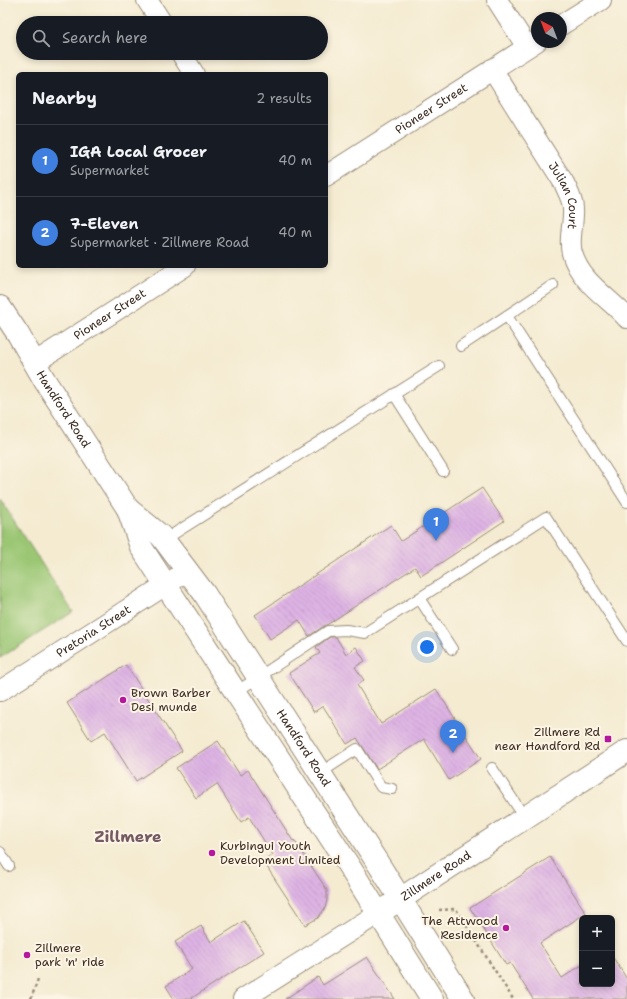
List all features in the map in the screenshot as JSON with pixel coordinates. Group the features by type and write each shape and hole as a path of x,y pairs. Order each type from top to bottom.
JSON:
{"main road":[{"name":"Handford Road","path":"0,307 21,339 45,382 128,509 141,547 379,913 432,999"},
{"name":"Handford Road","path":"128,509 161,536 204,593 401,899 463,999"},
{"name":"Zillmere Road","path":"379,913 627,751"}],"street":[{"path":"147,0 157,16"},
{"path":"497,0 531,43"},
{"path":"567,21 601,0"},
{"name":"Pioneer Street","path":"328,175 531,45"},
{"path":"185,60 193,72"},
{"name":"Julian Court","path":"492,69 564,183 568,192 574,210 571,234 572,252 580,272 627,318"},
{"name":"Pioneer Street","path":"34,362 182,268"},
{"name":"Pretoria Street","path":"0,691 187,571"},
{"name":"Zillmere Road","path":"243,999 379,913"}],"lane":[{"path":"461,346 553,285"},
{"path":"507,316 627,502"},
{"path":"164,540 439,366"},
{"path":"394,394 443,471"},
{"path":"236,692 328,631 346,630 365,633 546,517 627,641"},
{"path":"420,598 452,649"},
{"path":"320,773 357,749 381,787 392,788"},
{"path":"492,768 525,818"},
{"path":"0,852 9,866"}],"path":[{"path":"440,910 456,909 513,999"},
{"path":"31,999 38,979"}],"green space":[{"path":"0,499 73,612 0,658"}],"building":[{"path":"482,488 504,521 421,576 415,567 309,636 299,620 270,639 255,615 391,525 401,541"},
{"path":"330,637 336,637 346,654 356,647 365,661 355,667 364,680 357,685 381,724 436,689 481,759 449,780 424,739 377,769 357,738 347,744 323,706 314,712 289,673 320,653 316,647"},
{"path":"126,665 182,751 136,781 105,732 91,741 67,703"},
{"path":"218,741 240,775 248,770 293,841 294,840 327,890 325,908 318,918 305,925 263,861 273,855 249,817 241,822 217,784 196,798 176,768"},
{"name":"The Attwood Residence","path":"550,857 586,913 579,915 579,918 540,943 562,978 579,967 579,987 615,987 615,961 627,979 627,999 533,999 510,963 506,965 470,908"},
{"path":"244,921 264,952 190,999 174,999 166,986 192,969 175,942 201,926 211,942"},
{"path":"367,957 395,999 285,999 318,977 323,985"}],"place":[{"name":"IGA Local Grocer","path":"436,541"},
{"name":"Brown Barber Desi munde","path":"123,700"},
{"name":"Zillmere Rd near Handford Rd","path":"608,739"},
{"name":"7-Eleven","path":"453,753"},
{"name":"Kurbingui Youth Development Limited","path":"212,853"},
{"name":"The Attwood Residence","path":"506,928"},
{"name":"Zillmere park 'n' ride","path":"27,955"}],"district":[{"name":"Zillmere","path":"128,836"}]}
